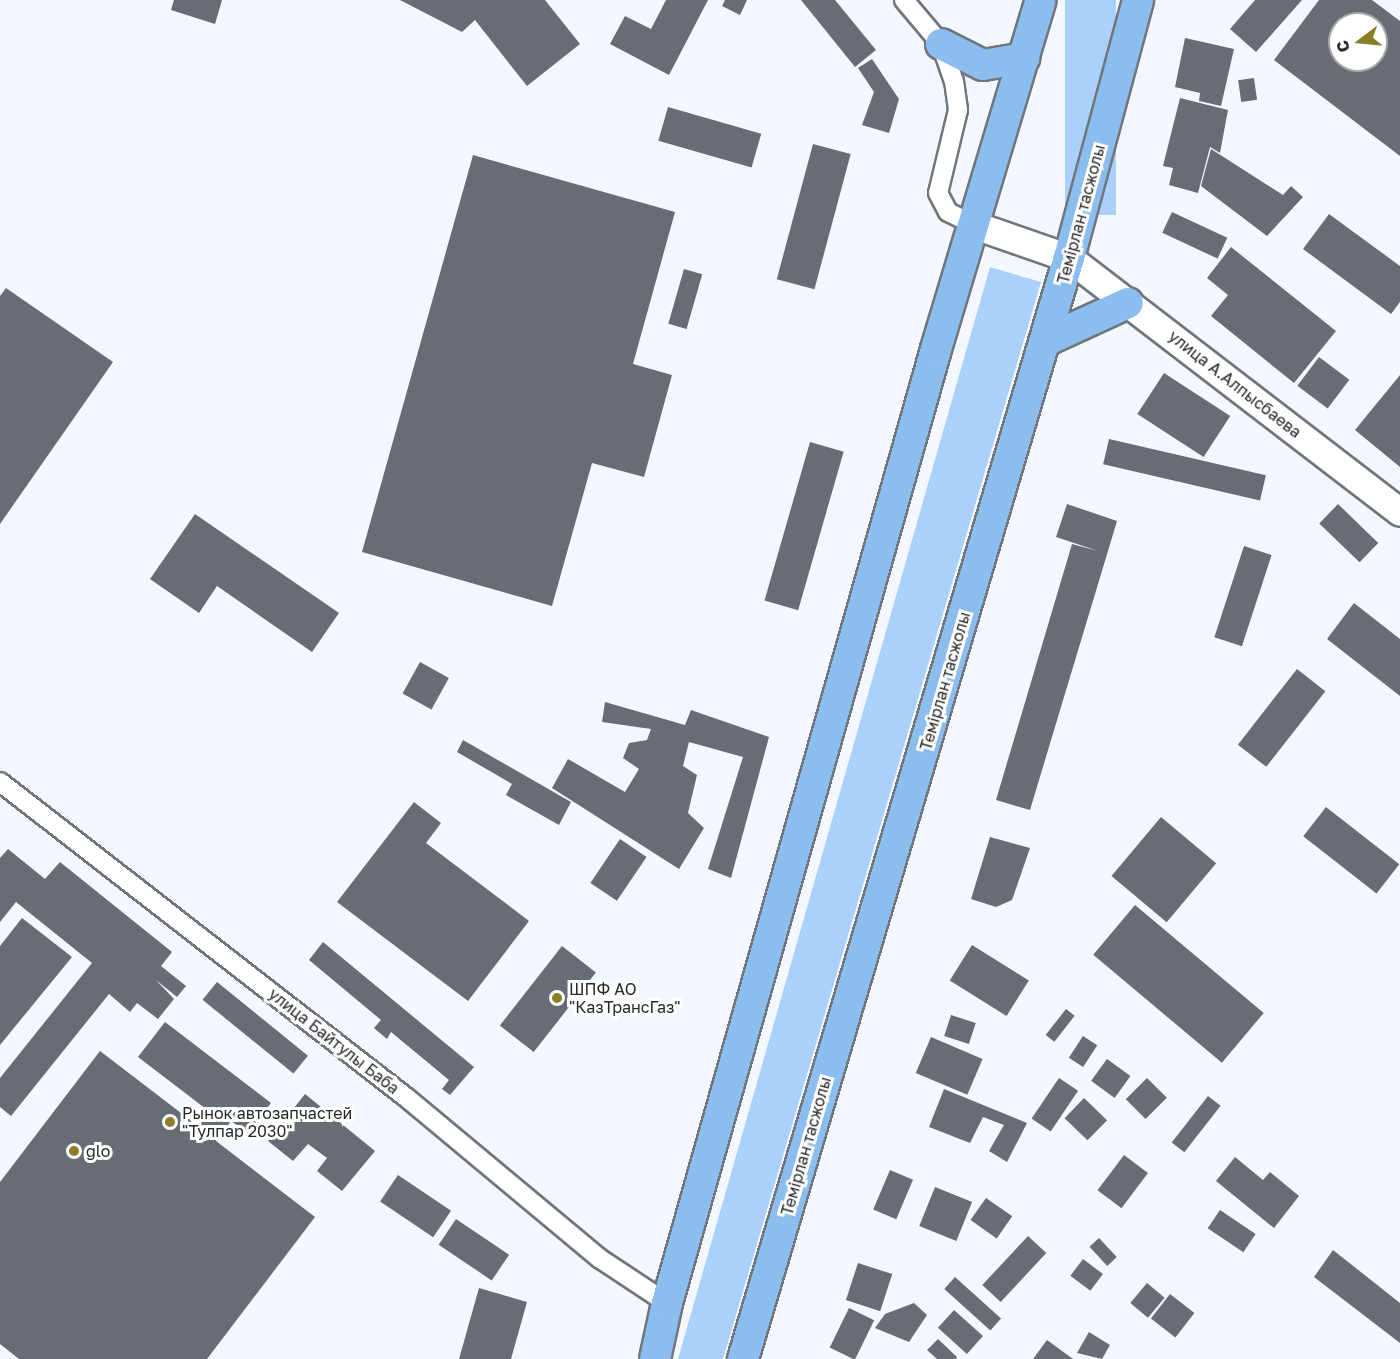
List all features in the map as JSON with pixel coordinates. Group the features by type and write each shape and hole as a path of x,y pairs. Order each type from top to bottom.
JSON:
{"main road":[{"path":"656,1359 667,1303 936,350 977,226 1041,0"},
{"name":"Темірлан тасжолы","path":"743,1359 1045,341 1138,0"},
{"path":"941,44 983,65 1024,58"},
{"path":"1045,341 1128,303"}],"street":[{"path":"904,0 941,44 958,110 938,193 948,212 977,226"},
{"name":"улица А.Алпысбаева","path":"977,226 1069,258 1400,513"},
{"name":"улица Байтулы Баба","path":"0,782 407,1098 599,1258 667,1303"}],"shaded area":[{"path":"1065,0 1116,0 1116,215 1065,215"},
{"path":"990,267 1041,282 723,1359 678,1359"}],"building":[{"path":"174,0 222,0 215,24 171,10"},
{"path":"400,0 545,0 580,44 527,86 475,20 462,32"},
{"path":"666,0 708,0 669,75 610,44 625,16 651,29"},
{"path":"725,0 747,0 740,15 722,6"},
{"path":"801,0 835,0 876,50 855,67"},
{"path":"1255,0 1302,0 1256,52 1230,29"},
{"path":"1319,0 1372,0 1388,12 1400,21 1400,156 1274,60"},
{"path":"1185,38 1234,49 1221,106 1199,101 1200,93 1175,87"},
{"path":"872,59 899,99 889,133 862,125 874,92 858,68"},
{"path":"1254,78 1257,100 1241,102 1238,80"},
{"path":"1180,98 1228,110 1220,153 1210,147 1198,193 1169,185 1173,168 1163,166"},
{"path":"668,107 761,134 752,167 658,141"},
{"path":"813,144 851,154 814,289 777,279"},
{"path":"1211,149 1283,195 1291,186 1303,197 1267,236 1201,186"},
{"path":"473,155 675,212 633,364 672,375 644,477 592,463 552,606 362,552"},
{"path":"1172,212 1227,238 1218,259 1162,233"},
{"path":"1329,214 1400,266 1400,302 1391,314 1303,249"},
{"path":"1231,247 1336,331 1294,383 1211,316 1228,295 1207,278"},
{"path":"684,269 702,274 687,329 668,324"},
{"path":"6,288 113,362 0,524 0,296"},
{"path":"1319,357 1349,380 1328,409 1297,386"},
{"path":"1164,373 1230,416 1204,457 1137,414"},
{"path":"1400,375 1400,467 1355,430"},
{"path":"1109,439 1266,475 1260,501 1103,464"},
{"path":"810,442 844,452 798,610 765,601"},
{"path":"1067,504 1117,521 1030,810 996,800 1072,544 1098,551 1056,537"},
{"path":"1338,504 1378,543 1360,562 1319,523"},
{"path":"195,514 339,613 312,652 217,586 199,613 150,579"},
{"path":"1244,546 1272,555 1242,646 1214,637"},
{"path":"1354,603 1400,639 1400,696 1327,639"},
{"path":"420,662 449,678 431,709 403,693"},
{"path":"1297,669 1325,691 1266,767 1238,745"},
{"path":"605,702 685,725 691,710 769,737 731,878 708,869 743,757 689,742 683,766 697,775 688,813 704,828 679,869 552,788 568,759 625,792 639,769 623,758 629,743 647,740 651,729 602,722"},
{"path":"463,740 571,802 559,825 506,795 512,784 457,752"},
{"path":"414,802 441,823 426,843 529,921 468,1001 337,902"},
{"path":"1326,807 1399,864 1377,893 1303,836"},
{"path":"1161,817 1216,863 1167,922 1112,876"},
{"path":"990,837 1030,848 1012,900 996,907 971,899"},
{"path":"620,839 647,857 617,901 590,883"},
{"path":"8,849 45,879 60,862 172,952 161,966 186,986 177,997 156,980 174,999 158,1019 137,1003 130,1012 109,994 11,1116 0,1107 0,1078 92,963 16,902 0,922 0,858"},
{"path":"1135,905 1264,1013 1222,1063 1093,955"},
{"path":"22,918 72,957 0,1045 0,946"},
{"path":"323,942 474,1067 450,1095 442,1089 449,1080 391,1032 387,1039 374,1028 381,1020 309,960"},
{"path":"972,945 1029,981 1007,1016 950,981"},
{"path":"562,946 596,972 534,1052 500,1026"},
{"path":"217,982 308,1056 293,1074 203,1000"},
{"path":"1066,1009 1075,1016 1054,1042 1046,1035"},
{"path":"951,1015 976,1023 969,1044 944,1036"},
{"path":"165,1022 271,1103 248,1133 231,1121 216,1141 315,1217 207,1359 19,1359 0,1344 0,1182 100,1051 198,1126 210,1112 138,1057"},
{"path":"1083,1036 1097,1045 1083,1067 1069,1058"},
{"path":"931,1037 983,1059 967,1095 916,1073"},
{"path":"1107,1059 1130,1076 1115,1098 1091,1081"},
{"path":"1059,1078 1078,1091 1051,1131 1032,1119"},
{"path":"1147,1078 1167,1098 1146,1119 1126,1099"},
{"path":"944,1089 1027,1123 1007,1162 989,1151 1004,1125 983,1117 970,1143 929,1127"},
{"path":"305,1094 375,1151 342,1191 317,1171 327,1158 308,1144 293,1161 268,1141"},
{"path":"1208,1096 1221,1106 1184,1152 1172,1142"},
{"path":"1084,1098 1107,1120 1088,1140 1065,1118"},
{"path":"1124,1155 1148,1173 1121,1208 1098,1190"},
{"path":"1235,1157 1263,1180 1270,1172 1299,1196 1274,1228 1216,1181"},
{"path":"890,1170 913,1180 896,1219 873,1210"},
{"path":"398,1175 451,1211 433,1237 380,1202"},
{"path":"935,1187 972,1202 956,1241 919,1226"},
{"path":"986,1198 1012,1216 997,1238 971,1220"},
{"path":"1220,1210 1256,1234 1243,1252 1208,1228"},
{"path":"456,1219 509,1255 492,1280 439,1245"},
{"path":"1028,1236 1046,1253 1001,1302 982,1285"},
{"path":"1099,1238 1117,1257 1107,1266 1089,1247"},
{"path":"1333,1250 1400,1303 1400,1343 1314,1277"},
{"path":"1083,1259 1103,1274 1090,1291 1070,1276"},
{"path":"858,1263 892,1274 880,1311 846,1300"},
{"path":"955,1277 1001,1318 990,1330 944,1289"},
{"path":"1147,1283 1165,1298 1148,1318 1130,1303"},
{"path":"479,1288 527,1302 511,1359 459,1359"},
{"path":"1170,1294 1194,1313 1175,1338 1151,1318"},
{"path":"914,1303 927,1315 909,1342 875,1328 885,1314"},
{"path":"849,1308 874,1320 855,1359 830,1348"},
{"path":"954,1310 983,1336 967,1354 938,1328"},
{"path":"1089,1332 1110,1345 1102,1359 1077,1353"},
{"path":"938,1339 957,1357 956,1359 937,1359 927,1350"},
{"path":"1047,1340 1073,1359 1033,1359"}],"place":[{"name":"ШПФ АО \"КазТрансГаз\"","path":"557,998"},
{"name":"Рынок автозапчастей \"Тулпар 2030\"","path":"170,1122"},
{"name":"glo","path":"74,1151"}]}
